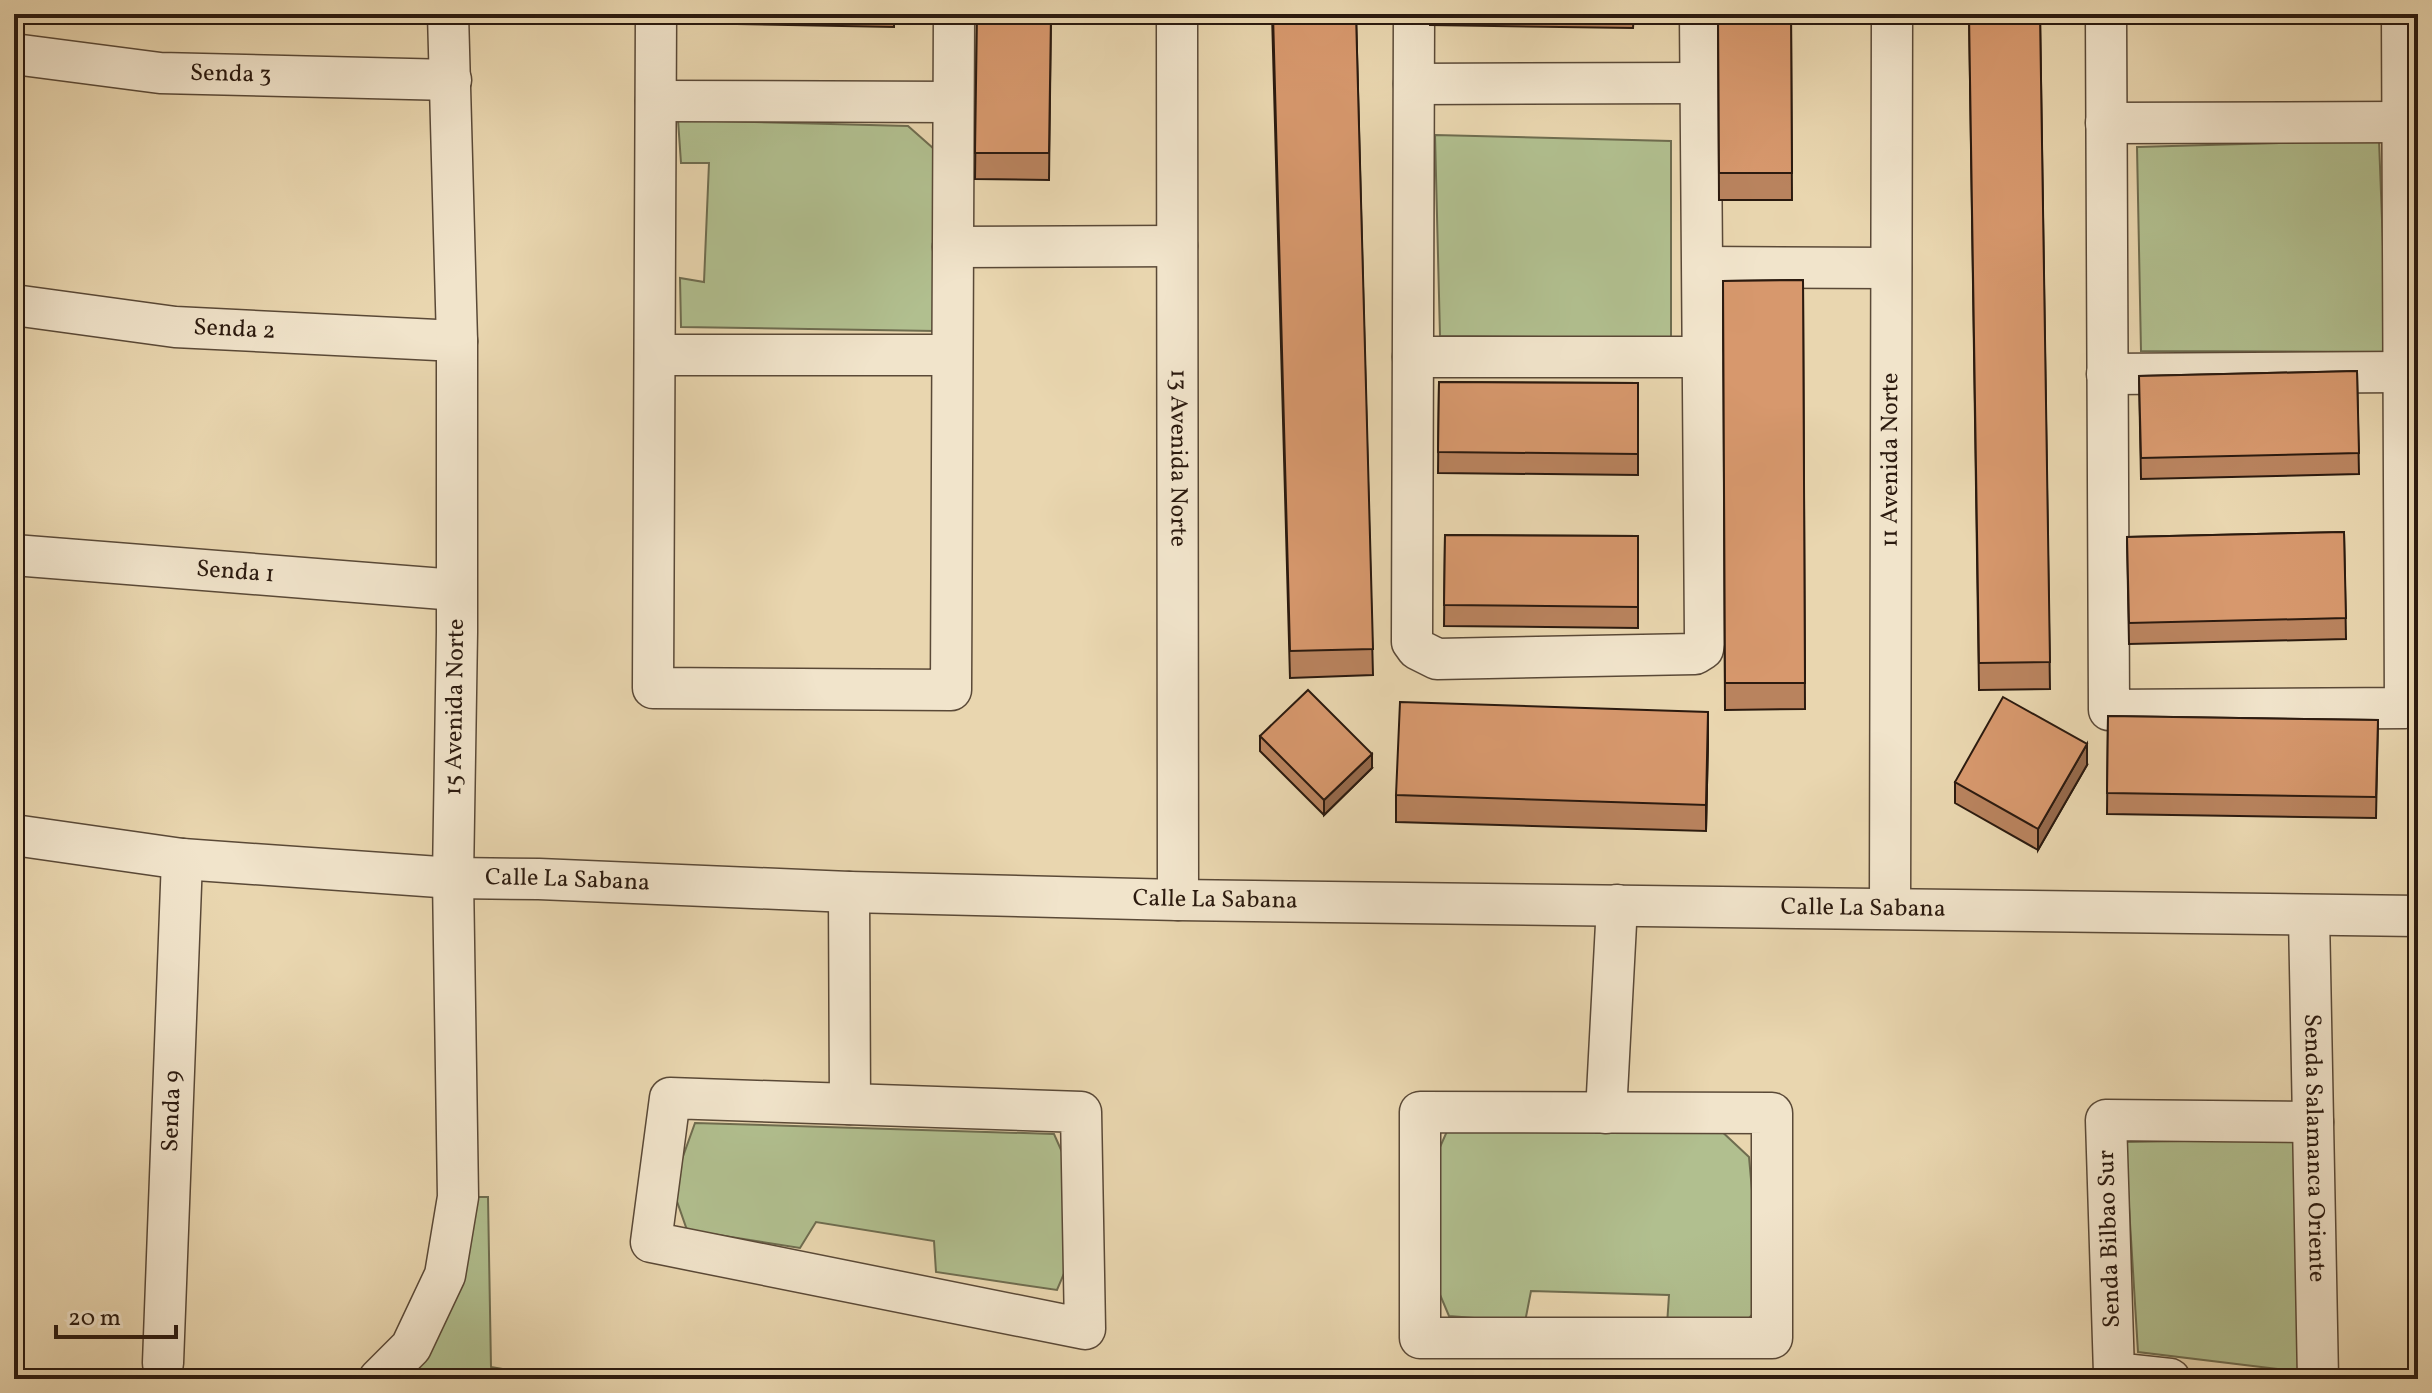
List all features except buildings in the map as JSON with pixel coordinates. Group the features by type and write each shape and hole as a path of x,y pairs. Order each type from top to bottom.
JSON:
{"street":[{"name":"15 Avenida Norte","path":"379,1379 411,1347 445,1275 458,1197 453,878 457,341 448,14"},
{"path":"656,14 653,688 951,690 954,14"},
{"name":"13 Avenida Norte","path":"1177,14 1178,900"},
{"path":"1414,14 1412,642 1417,649 1437,659 1695,654 1703,649 1700,14"},
{"name":"11 Avenida Norte","path":"1890,908 1892,14"},
{"path":"2106,14 2109,710 2405,708 2403,372 2410,254 2402,122 2402,14"},
{"name":"Senda 3","path":"14,54 160,73 451,80"},
{"path":"1414,84 1701,83"},
{"path":"656,101 953,102"},
{"path":"2106,123 2402,122"},
{"path":"953,247 1177,246"},
{"path":"1703,267 1891,268"},
{"name":"Senda 2","path":"14,305 175,327 457,341"},
{"path":"655,355 952,355"},
{"path":"1413,357 1703,357"},
{"path":"2107,374 2403,372"},
{"name":"Senda 1","path":"14,555 456,590"},
{"name":"Calle La Sabana","path":"14,835 182,859 453,878 849,892 1178,900 2418,916"},
{"name":"Senda 9","path":"163,1363 182,859"},
{"path":"849,892 850,1104"},
{"path":"1606,1113 1617,905"},
{"name":"Senda Salamanca Oriente","path":"2309,916 2318,1379"},
{"path":"670,1098 850,1104 1081,1112 1085,1329 651,1242 670,1098"},
{"path":"1420,1112 1606,1113 1772,1113 1772,1338 1420,1338 1420,1112"},
{"name":"Senda Bilbao Sur","path":"2170,1379 2114,1373 2106,1120 2313,1122"}],"green space":[{"path":"678,120 908,126 934,149 935,331 681,327 680,278 704,282 709,163 681,163"},
{"path":"1435,135 1671,141 1671,338 1440,336"},
{"path":"2379,140 2387,352 2141,351 2137,147"},
{"path":"695,1123 1054,1134 1066,1161 1068,1264 1057,1290 936,1272 934,1241 816,1222 800,1248 687,1230 672,1187"},
{"path":"1717,1127 1749,1157 1762,1303 1739,1330 1667,1325 1669,1295 1531,1291 1525,1322 1449,1316 1438,1290 1436,1156 1448,1129"},
{"path":"2302,1139 2303,1372 2138,1352 2125,1142"},
{"path":"458,1197 488,1197 491,1367 562,1379 404,1379"}]}
